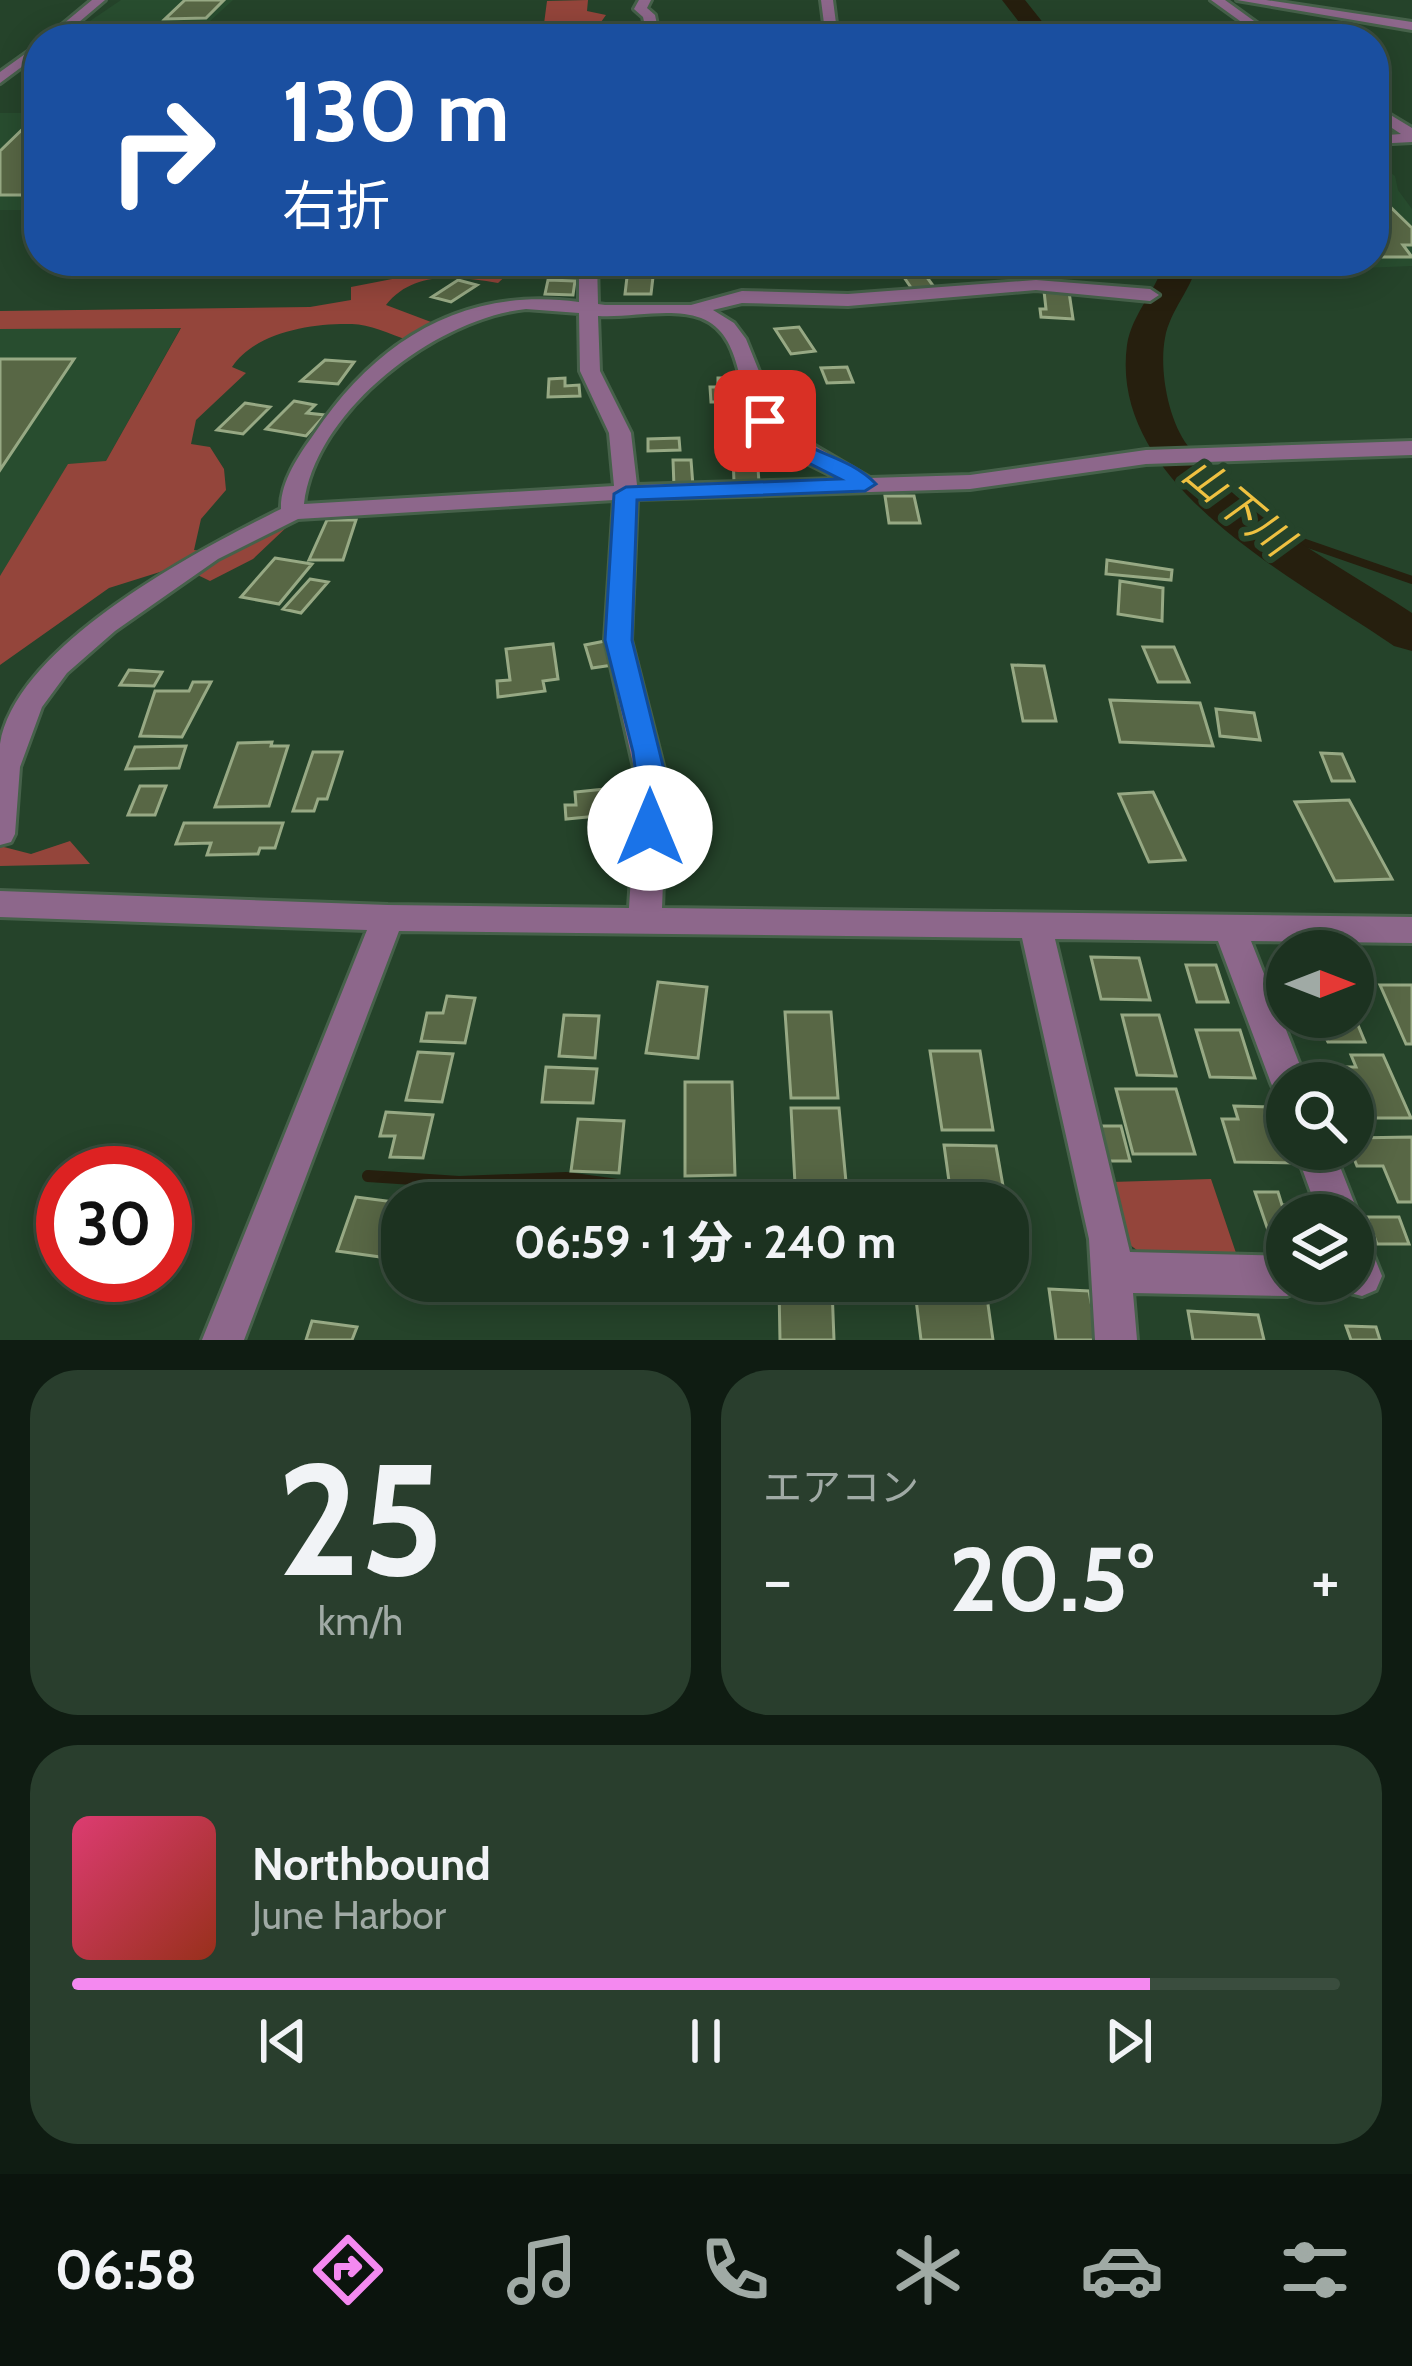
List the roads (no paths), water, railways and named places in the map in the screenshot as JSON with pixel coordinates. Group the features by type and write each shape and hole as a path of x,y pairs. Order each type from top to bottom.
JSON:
{"street":[{"path":"69,24 99,0"},
{"path":"645,0 640,9 649,15 651,24"},
{"path":"1217,0 1251,24"},
{"path":"1243,0 1412,26"},
{"path":"0,79 24,60"},
{"path":"589,276 590,371 620,434 626,494 618,640 652,782 645,921"},
{"path":"293,512 291,491 343,407 384,362 440,327 501,305 692,310 742,297 848,300 1036,285 1150,295"},
{"path":"692,310 715,317 734,334 765,421 781,440 865,484"},
{"path":"0,832 5,767 29,705 57,667 106,626 209,554 293,512 1008,479 1146,457 1412,448"},
{"path":"0,904 388,918 1412,930"},
{"path":"223,1340 388,918"},
{"path":"1036,927 1113,1269 1117,1340"},
{"path":"1230,929 1280,1062"},
{"path":"1113,1269 1151,1276 1266,1276"}],"waterway":[{"name":"山下川","path":"1013,0 1032,24"},
{"name":"山下川","path":"1177,276 1150,325 1145,353 1151,404 1170,451 1250,525 1412,635"},
{"path":"1269,536 1288,537 1412,580"},
{"path":"368,1176 459,1182"},
{"path":"459,1182 566,1178 595,1182"}]}
